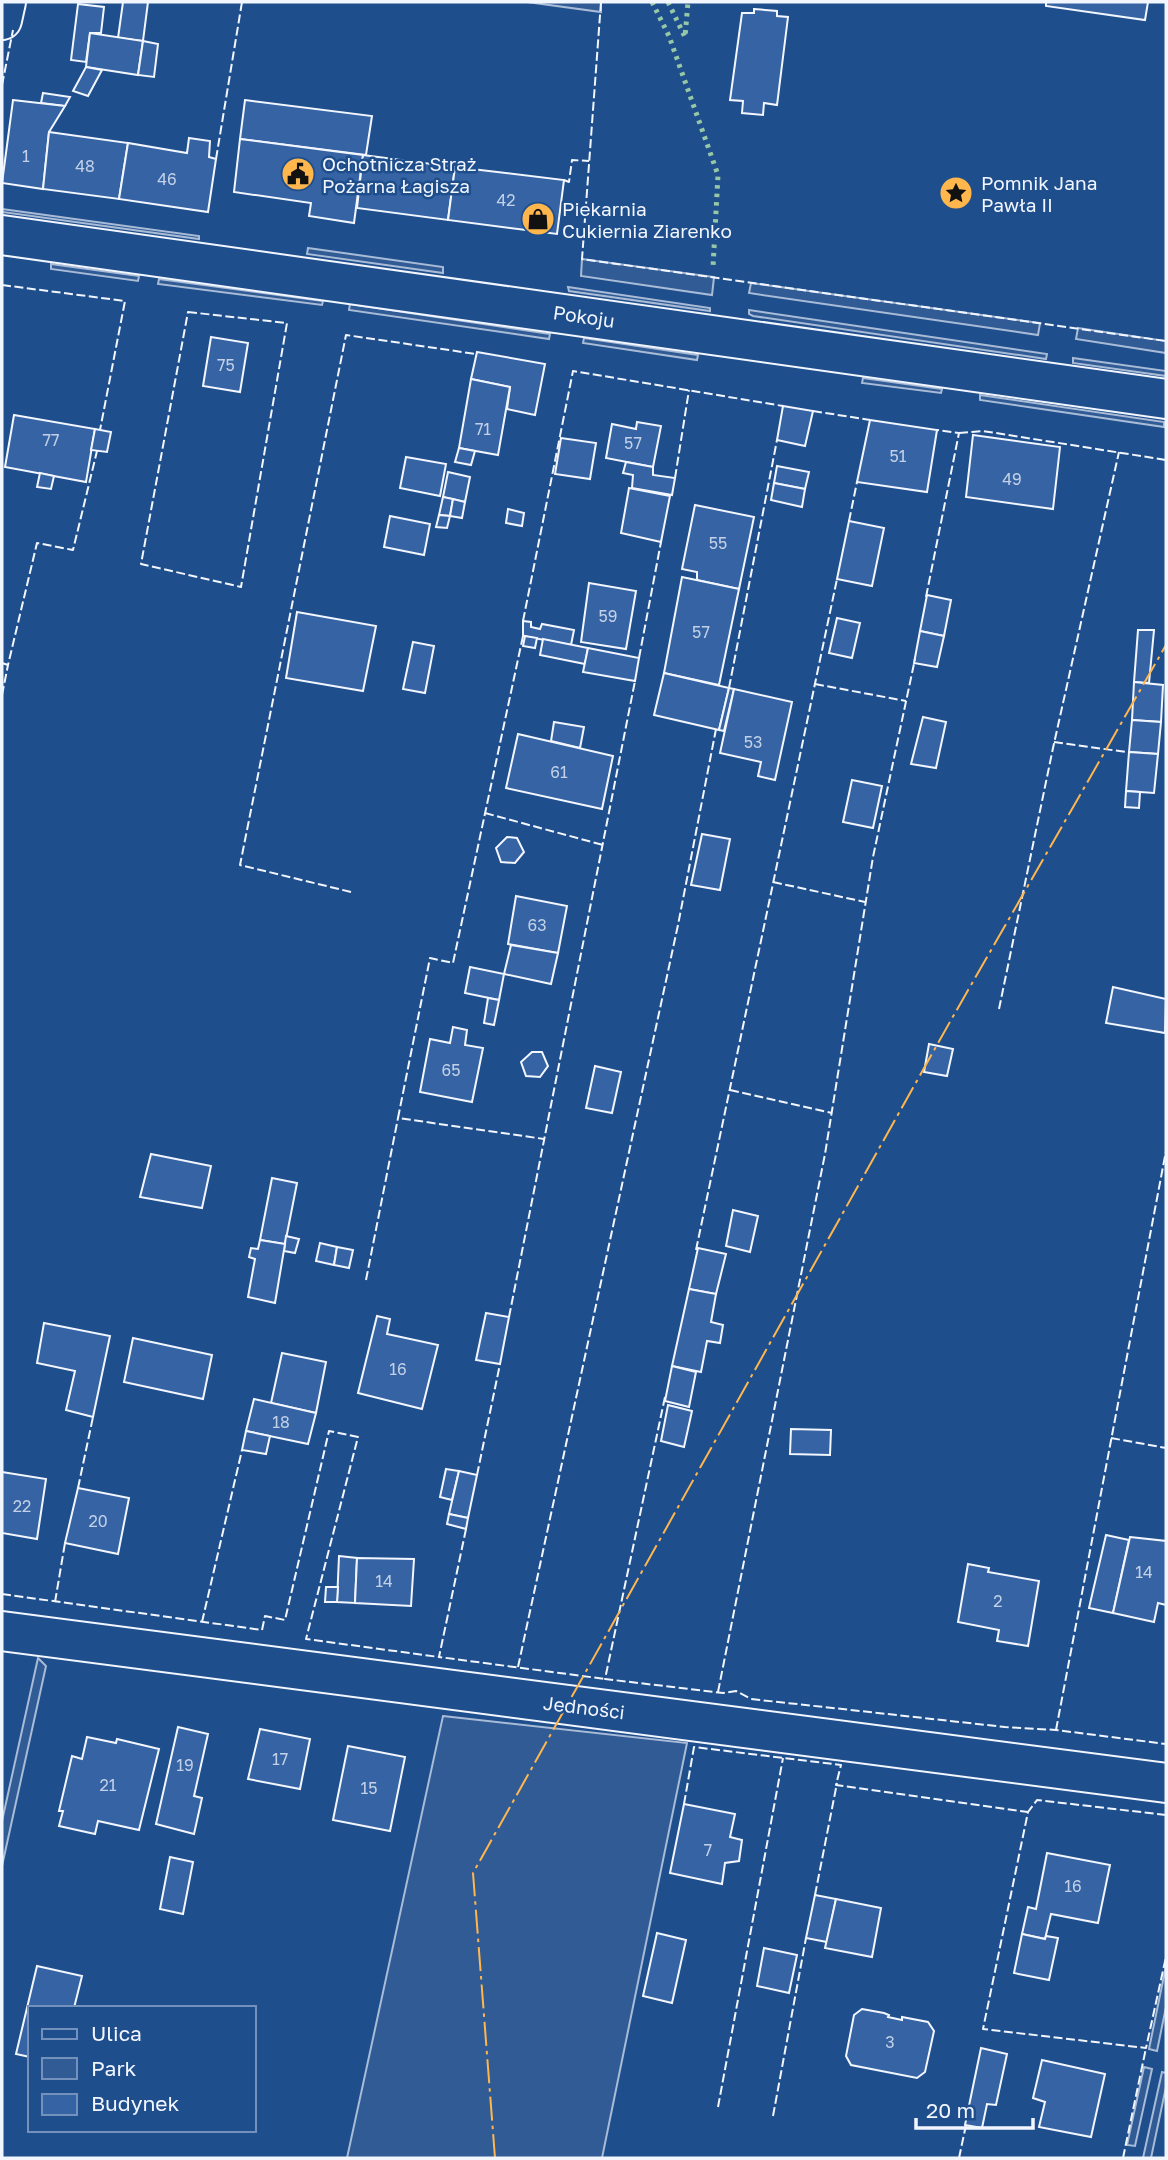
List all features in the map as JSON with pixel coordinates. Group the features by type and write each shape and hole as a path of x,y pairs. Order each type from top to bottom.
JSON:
{"street":[{"path":"2,20 5,2"},
{"name":"Pokoju","path":"2,235 1166,399"},
{"name":"Jedności","path":"2,1631 1166,1783"}],"green space":[{"path":"527,2 601,2 601,12"},
{"path":"2,209 199,236 199,239 2,212"},
{"path":"308,248 443,267 443,273 307,254"},
{"path":"582,259 714,277 712,295 581,276"},
{"path":"51,264 139,276 138,281 51,269"},
{"path":"159,279 323,301 322,305 158,284"},
{"path":"751,283 1040,323 1038,335 749,293"},
{"path":"568,287 710,308 710,311 569,291"},
{"path":"350,304 550,334 549,339 349,310"},
{"path":"749,310 1047,354 1046,359 753,316 749,314"},
{"path":"1078,328 1166,341 1166,353 1076,339"},
{"path":"584,338 698,355 697,360 583,343"},
{"path":"1073,358 1166,371 1166,376 1073,363"},
{"path":"863,378 942,389 941,393 862,383"},
{"path":"980,395 1164,422 1164,427 980,400"},
{"path":"38,1658 46,1666 2,1866 2,1821"},
{"path":"443,1716 687,1743 602,2158 347,2158"},
{"path":"1166,1966 1166,2007 1157,2051 1149,2049"},
{"path":"1144,2067 1152,2069 1135,2146 1127,2145"},
{"path":"1162,2072 1166,2073 1166,2087 1151,2158 1143,2158"}],"building":[{"path":"123,2 148,2 143,41 118,38"},
{"path":"1046,2 1148,2 1145,20 1046,6"},
{"path":"78,4 104,7 101,33 90,33 86,62 71,60"},
{"path":"754,9 777,11 777,16 788,17 777,105 764,103 763,115 742,113 743,101 730,100 742,13 754,13"},
{"path":"90,33 143,41 138,75 86,67"},
{"path":"143,41 158,44 154,77 138,75"},
{"path":"86,67 102,70 88,96 73,91"},
{"path":"43,93 70,97 65,106 41,103"},
{"path":"13,100 65,106 49,132 43,189 2,183"},
{"path":"245,100 372,116 366,155 240,139"},
{"path":"49,132 128,143 119,199 43,189"},
{"path":"189,138 210,141 209,157 216,159 208,212 119,199 128,143 187,153"},
{"name":"Ochotnicza Straż Pożarna Łagisza","path":"240,139 363,155 354,223 309,216 311,203 234,192"},
{"path":"363,155 455,167 448,220 357,208"},
{"path":"455,167 564,180 557,234 448,220"},
{"path":"211,337 248,343 240,392 203,386"},
{"path":"477,352 545,364 535,415 507,409 510,387 471,379"},
{"path":"471,379 510,387 498,455 459,448"},
{"path":"783,406 813,411 805,446 777,440"},
{"path":"14,415 95,429 86,482 5,467"},
{"path":"870,420 937,430 927,492 857,482"},
{"path":"637,422 661,426 653,467 606,458 612,424 636,429"},
{"path":"95,429 111,432 107,452 91,450"},
{"path":"973,435 1060,447 1053,509 966,497"},
{"path":"561,438 596,443 590,479 555,474"},
{"path":"459,448 475,451 471,465 455,462"},
{"path":"406,457 446,464 440,496 400,488"},
{"path":"626,462 653,467 653,475 675,478 672,495 632,488 633,475 623,473"},
{"path":"777,466 809,472 805,489 774,483"},
{"path":"448,472 470,477 465,502 443,497"},
{"path":"40,473 54,476 51,489 37,487"},
{"path":"774,483 805,489 802,507 771,500"},
{"path":"629,488 670,496 661,542 621,533"},
{"path":"443,497 453,499 450,516 439,515"},
{"path":"453,499 465,502 462,518 450,516"},
{"path":"695,505 754,517 739,589 697,580 697,572 682,569"},
{"path":"508,509 524,513 522,526 506,523"},
{"path":"439,515 450,516 447,528 436,527"},
{"path":"390,516 430,524 424,555 384,547"},
{"path":"849,521 884,528 872,586 837,579"},
{"path":"682,577 739,589 719,685 664,673"},
{"path":"589,583 636,591 626,649 581,642"},
{"path":"927,595 951,600 944,636 920,631"},
{"path":"297,612 376,626 363,691 286,678"},
{"path":"837,618 860,623 852,658 829,653"},
{"path":"523,621 531,622 531,627 540,629 542,624 574,630 571,645 523,636"},
{"path":"1138,630 1154,630 1149,683 1134,682"},
{"path":"920,631 944,636 937,667 914,663"},
{"path":"525,636 537,638 535,648 523,646"},
{"path":"543,639 588,648 585,664 540,655"},
{"path":"413,642 434,646 425,693 403,689"},
{"path":"588,648 639,658 635,681 583,672"},
{"path":"664,673 729,688 719,730 654,715"},
{"path":"1134,682 1163,685 1161,722 1132,720"},
{"path":"729,688 734,689 724,731 719,730"},
{"path":"734,689 792,702 775,780 758,776 761,762 720,753"},
{"path":"923,717 946,722 936,768 911,764"},
{"path":"1132,720 1161,722 1158,754 1129,752"},
{"path":"554,722 584,727 580,748 551,741"},
{"path":"518,734 613,756 602,809 506,788"},
{"path":"1129,752 1158,754 1154,793 1126,791"},
{"path":"852,780 882,786 873,828 843,822"},
{"path":"1126,791 1140,792 1139,808 1125,807"},
{"path":"702,834 730,839 720,890 691,885"},
{"path":"507,837 517,838 524,852 515,863 501,862 496,848"},
{"path":"516,896 567,906 558,953 508,944"},
{"path":"511,945 558,953 551,984 504,974"},
{"path":"470,967 504,974 499,1000 465,993"},
{"path":"1113,987 1166,999 1165,1033 1106,1023"},
{"path":"488,998 499,1000 494,1025 484,1023"},
{"path":"453,1027 467,1030 465,1045 483,1048 472,1102 420,1092 430,1039 450,1043"},
{"path":"929,1044 953,1049 947,1076 924,1072"},
{"path":"532,1052 542,1052 548,1066 540,1077 526,1076 521,1062"},
{"path":"595,1066 621,1072 612,1113 586,1108"},
{"path":"151,1154 211,1166 202,1208 140,1197"},
{"path":"272,1178 297,1183 285,1244 260,1240"},
{"path":"733,1210 758,1216 750,1252 726,1246"},
{"path":"286,1236 299,1239 295,1253 284,1251"},
{"path":"260,1240 285,1244 275,1303 248,1297 255,1259 249,1257 251,1248 258,1249"},
{"path":"320,1243 337,1247 334,1265 316,1261"},
{"path":"337,1247 353,1250 349,1268 334,1265"},
{"path":"698,1248 726,1254 716,1294 689,1289"},
{"path":"689,1289 716,1294 711,1322 723,1325 720,1343 707,1341 701,1372 672,1366"},
{"path":"486,1313 509,1317 500,1364 476,1360"},
{"path":"377,1316 390,1319 387,1334 438,1345 422,1409 358,1393"},
{"path":"44,1323 110,1336 93,1417 66,1410 75,1371 37,1363"},
{"path":"133,1338 212,1355 203,1399 124,1382"},
{"path":"282,1353 326,1362 316,1413 271,1403"},
{"path":"672,1366 696,1372 689,1407 665,1401"},
{"path":"254,1399 316,1413 308,1444 246,1431"},
{"path":"668,1405 692,1411 684,1447 661,1441"},
{"path":"791,1429 831,1430 830,1455 790,1454"},
{"path":"246,1431 270,1436 266,1454 242,1450"},
{"path":"446,1469 459,1471 452,1500 440,1497"},
{"path":"459,1471 477,1475 468,1518 449,1514"},
{"path":"2,1472 46,1479 37,1539 2,1533"},
{"path":"78,1488 129,1498 118,1554 65,1543"},
{"path":"449,1514 468,1518 466,1529 447,1524"},
{"path":"1106,1535 1129,1540 1113,1613 1089,1608"},
{"path":"1130,1537 1166,1541 1166,1605 1158,1603 1154,1622 1113,1613"},
{"path":"339,1556 357,1558 355,1603 337,1602"},
{"path":"357,1558 414,1559 411,1606 355,1603"},
{"path":"968,1564 989,1568 988,1572 1039,1581 1028,1646 997,1641 999,1630 958,1622"},
{"path":"326,1587 338,1587 337,1602 325,1602"},
{"path":"178,1727 208,1734 194,1796 202,1798 194,1834 156,1824"},
{"path":"260,1729 310,1739 300,1789 248,1779"},
{"path":"87,1737 116,1743 117,1739 159,1749 139,1830 98,1821 95,1834 59,1826 63,1811 59,1811 72,1756 82,1759"},
{"path":"348,1746 405,1757 390,1831 333,1820"},
{"path":"684,1804 735,1814 730,1837 742,1840 739,1861 725,1863 722,1884 670,1873"},
{"path":"1047,1853 1110,1865 1098,1923 1051,1914 1045,1939 1022,1934 1028,1907 1036,1909"},
{"path":"170,1857 193,1862 183,1914 160,1909"},
{"path":"815,1895 836,1899 827,1942 806,1938"},
{"path":"836,1899 881,1908 872,1957 825,1948"},
{"path":"657,1933 686,1940 672,2003 643,1996"},
{"path":"1022,1934 1045,1939 1046,1936 1058,1938 1049,1980 1014,1973"},
{"path":"764,1948 797,1955 789,1993 757,1986"},
{"path":"37,1966 82,1976 74,2006 28,2006 28,2057 16,2054"},
{"path":"862,2009 902,2020 902,2017 928,2022 934,2031 925,2072 917,2078 851,2065 846,2056 854,2015"},
{"path":"981,2048 1007,2054 996,2105 987,2104 982,2128 965,2125"},
{"path":"1042,2060 1105,2074 1091,2137 1039,2127 1045,2102 1033,2098"}],"hedge":[{"path":"652,2 669,36 718,175 713,267"},
{"path":"668,2 685,37 688,2"}],"fence":[{"path":"216,159 242,2"},
{"path":"601,2 582,259 1166,341"},
{"path":"2,85 13,30"},
{"path":"564,180 569,182 572,160 589,161"},
{"path":"2,285 125,301 100,430"},
{"path":"188,312 287,323 241,587 141,564 188,312"},
{"path":"351,892 240,865 346,335 476,354"},
{"path":"523,621 573,371 783,406"},
{"path":"675,478 689,390"},
{"path":"813,411 870,420"},
{"path":"926,597 959,433 937,430"},
{"path":"959,433 983,431 1166,460"},
{"path":"729,688 777,440"},
{"path":"2,663 8,665 37,543 73,550 97,451"},
{"path":"999,1009 1053,748 1119,452"},
{"path":"849,521 857,482"},
{"path":"639,658 661,542"},
{"path":"696,1250 837,579"},
{"path":"523,636 453,963 430,958 398,1118 544,1139"},
{"path":"718,1692 825,1154 873,857 915,659"},
{"path":"2,695 8,665"},
{"path":"509,1317 635,681"},
{"path":"815,684 906,701"},
{"path":"518,1667 678,925 716,729"},
{"path":"1054,742 1126,752"},
{"path":"485,813 603,845"},
{"path":"773,882 865,902"},
{"path":"730,1090 832,1113"},
{"path":"366,1280 398,1118"},
{"path":"1056,1730 1166,1151"},
{"path":"477,1475 500,1364"},
{"path":"665,1397 605,1679 723,1693 736,1691 751,1699 1166,1744"},
{"path":"78,1488 93,1417"},
{"path":"2,1594 262,1630 265,1616 285,1620 329,1431 358,1437 306,1639 439,1657"},
{"path":"1111,1438 1166,1448"},
{"path":"202,1622 242,1450"},
{"path":"466,1529 439,1657 605,1679"},
{"path":"55,1602 65,1543"},
{"path":"684,1804 694,1747 841,1765 836,1785 1028,1812"},
{"path":"718,2107 783,1758"},
{"path":"815,1895 837,1783"},
{"path":"1166,1815 1037,1800 1028,1812 983,2029 1146,2048 1166,1957"},
{"path":"773,2116 806,1938"},
{"path":"1123,2158 1146,2048"},
{"path":"959,2158 966,2125"}],"power":[{"path":"495,2158 473,1873 951,1020 1166,645"}],"place":[{"name":"Ochotnicza Straż Pożarna Łagisza","path":"298,174"},
{"name":"Pomnik Jana Pawła II","path":"956,193"},
{"name":"Piekarnia Cukiernia Ziarenko","path":"538,219"}]}
